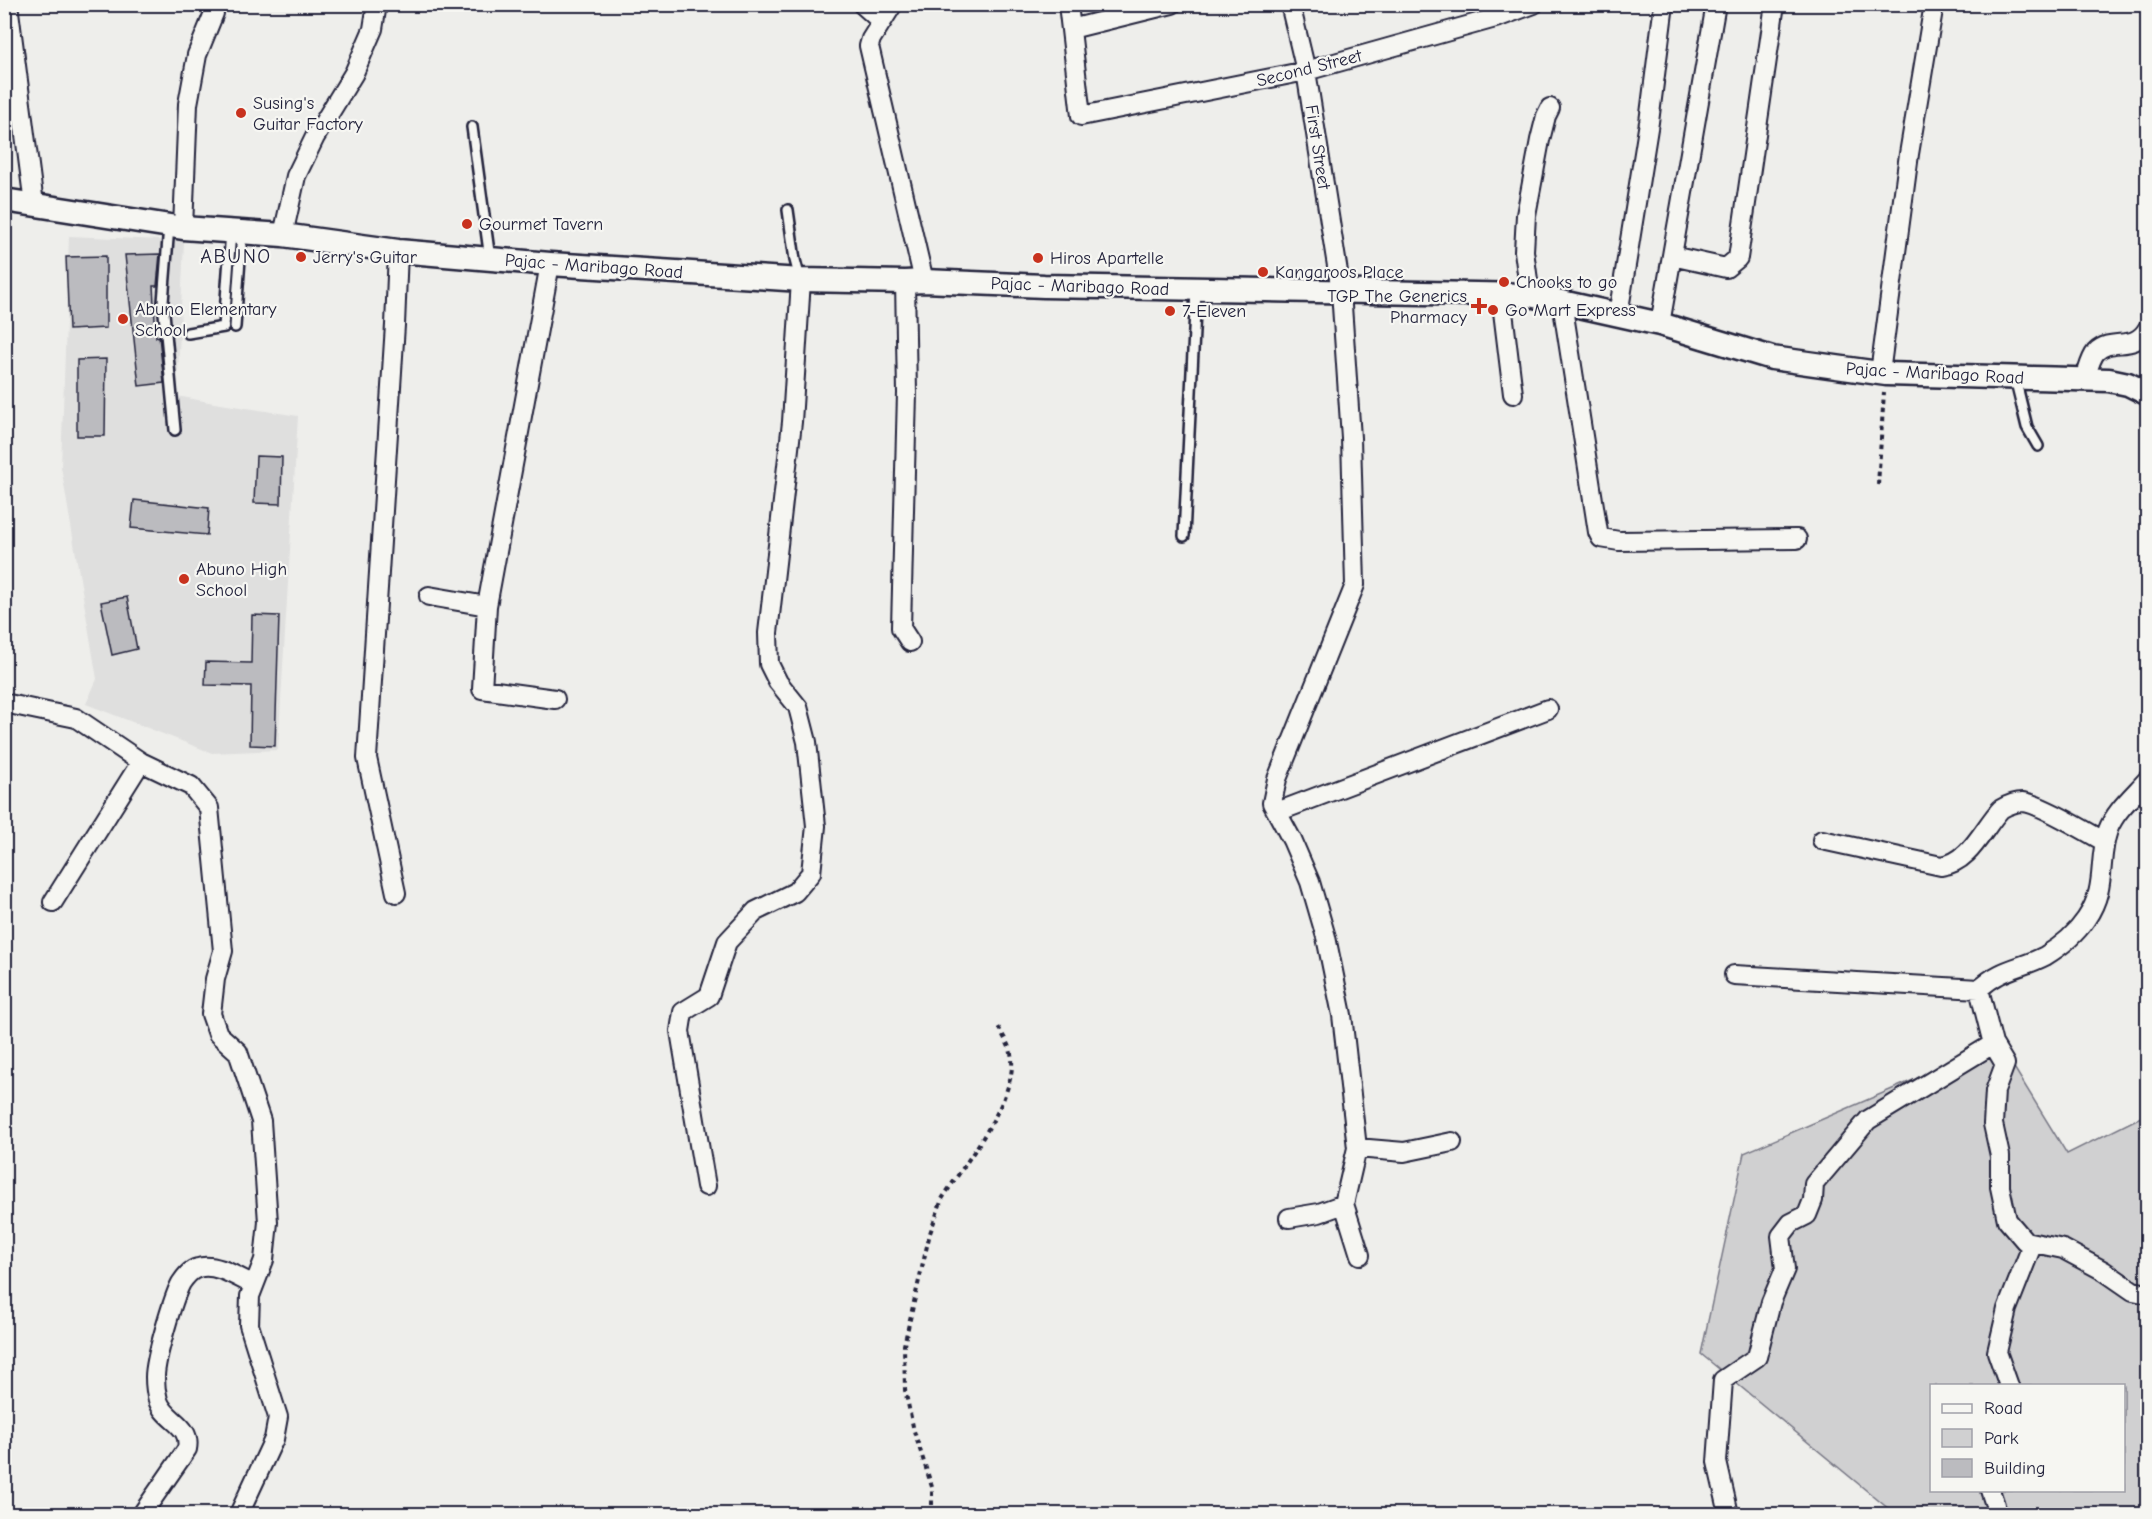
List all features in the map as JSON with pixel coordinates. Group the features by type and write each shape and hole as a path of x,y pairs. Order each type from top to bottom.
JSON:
{"street":[{"path":"8,4 34,204"},
{"path":"283,235 296,176 315,137 354,73 373,29 377,4"},
{"path":"862,4 882,22"},
{"path":"893,4 869,46 914,281 907,393 901,628 904,636 910,642"},
{"path":"1068,4 1071,29 1172,4"},
{"name":"First Street","path":"1277,812 1272,802 1277,780 1355,585 1351,438 1341,291 1306,71 1290,4"},
{"name":"Second Street","path":"1071,29 1081,116 1306,71 1499,17 1534,4"},
{"path":"1618,315 1649,122 1664,4"},
{"path":"1660,324 1716,4"},
{"path":"1672,256 1726,268 1734,264 1738,258 1775,4"},
{"path":"1883,374 1909,154 1934,4"},
{"path":"176,226 188,104 197,55 214,13"},
{"path":"1530,295 1524,251 1526,215 1540,140 1550,108"},
{"name":"Pajac - Maribago Road","path":"4,200 176,226 283,235 398,251 550,264 801,280 1530,295 1660,324 1772,358 1883,374 2109,380 2128,384 2148,394"},
{"path":"396,893 368,758 398,251"},
{"path":"550,264 487,606 482,689 555,699"},
{"path":"706,1186 680,1031 683,1012 709,996 727,942 756,911 795,892 811,873 816,826 807,742 798,707 778,682 769,664 768,633 792,422 801,280"},
{"path":"1501,295 1513,394"},
{"path":"1562,302 1598,532 1601,538 1619,541 1797,539"},
{"path":"2085,379 2095,353 2103,347 2138,340 2148,328"},
{"path":"429,596 487,606"},
{"path":"4,703 76,718 141,762 190,786 209,808 223,951 215,979 211,1014 218,1034 238,1052 261,1121 268,1222 264,1260 250,1296 249,1325 278,1417 274,1439 240,1515"},
{"path":"1360,1256 1344,1204 1357,1148 1342,1015 1326,937 1310,882 1277,812 1548,710"},
{"path":"53,902 141,762"},
{"path":"1734,975 1979,988 2001,972 2044,956 2059,946 2085,921 2093,908 2100,886 2108,829 2119,811 2148,779"},
{"path":"1822,840 1949,866 1963,857 2001,809 2009,804 2021,802 2036,806 2105,842"},
{"path":"1979,988 1993,1044 2005,1064 1995,1091 1994,1124 2001,1156 2000,1187 2007,1220 2025,1241 2063,1249 2104,1271 2133,1291 2148,1294"},
{"path":"1729,1515 1717,1462 1723,1380 1757,1357 1771,1302 1785,1269 1781,1236 1791,1223 1807,1215 1813,1200 1814,1184 1868,1120 1993,1044"},
{"path":"1357,1148 1404,1152 1452,1142"},
{"path":"1288,1218 1319,1213 1344,1204"},
{"path":"2008,1384 1997,1353 2007,1310 2033,1242"},
{"path":"142,1515 187,1449 189,1440 158,1401 155,1376 159,1351 180,1286 188,1274 198,1268 209,1266 254,1285"}],"lane":[{"path":"472,127 490,259"},
{"path":"788,210 795,260 801,280"},
{"path":"175,430 163,302 176,226"},
{"path":"235,327 237,231"},
{"path":"188,333 224,327 237,231"},
{"path":"1184,536 1196,289"},
{"path":"2015,378 2027,427 2038,446"}],"path":[{"path":"1878,485 1883,374"},
{"path":"932,1515 932,1488 914,1431 905,1390 904,1346 937,1211 942,1199 1002,1106 1012,1076 1012,1057 997,1025"}],"shaded area":[{"name":"Abuno High School","path":"69,236 184,241 177,396 298,416 278,750 212,753 86,704 97,679 61,467"}],"green space":[{"path":"1999,1043 2067,1154 2147,1114 2147,1514 1895,1514 1701,1354 1744,1153"}],"building":[{"path":"160,254 157,286 153,286 156,337 159,336 164,383 139,386 125,255"},
{"path":"106,256 106,328 69,330 66,257"},
{"path":"106,359 105,436 77,436 77,360"},
{"path":"256,456 282,457 281,504 254,503"},
{"path":"134,500 209,508 207,535 131,528"},
{"path":"127,597 137,649 112,655 101,602"},
{"path":"252,615 279,616 275,746 250,745 251,686 205,685 206,662 251,663"}],"place":[{"name":"Susing's Guitar Factory","path":"241,113"},
{"name":"Gourmet Tavern","path":"467,224"},
{"name":"Jerry's Guitar","path":"301,257"},
{"name":"Hiros Apartelle","path":"1038,258"},
{"name":"Kangaroos Place","path":"1263,272"},
{"name":"Chooks to go","path":"1504,282"},
{"name":"TGP The Generics Pharmacy","path":"1479,306"},
{"name":"Go Mart Express","path":"1493,310"},
{"name":"7-Eleven","path":"1170,311"},
{"name":"Abuno Elementary School","path":"123,319"},
{"name":"Abuno High School","path":"184,579"}],"district":[{"name":"ABUNO","path":"236,256"}]}
